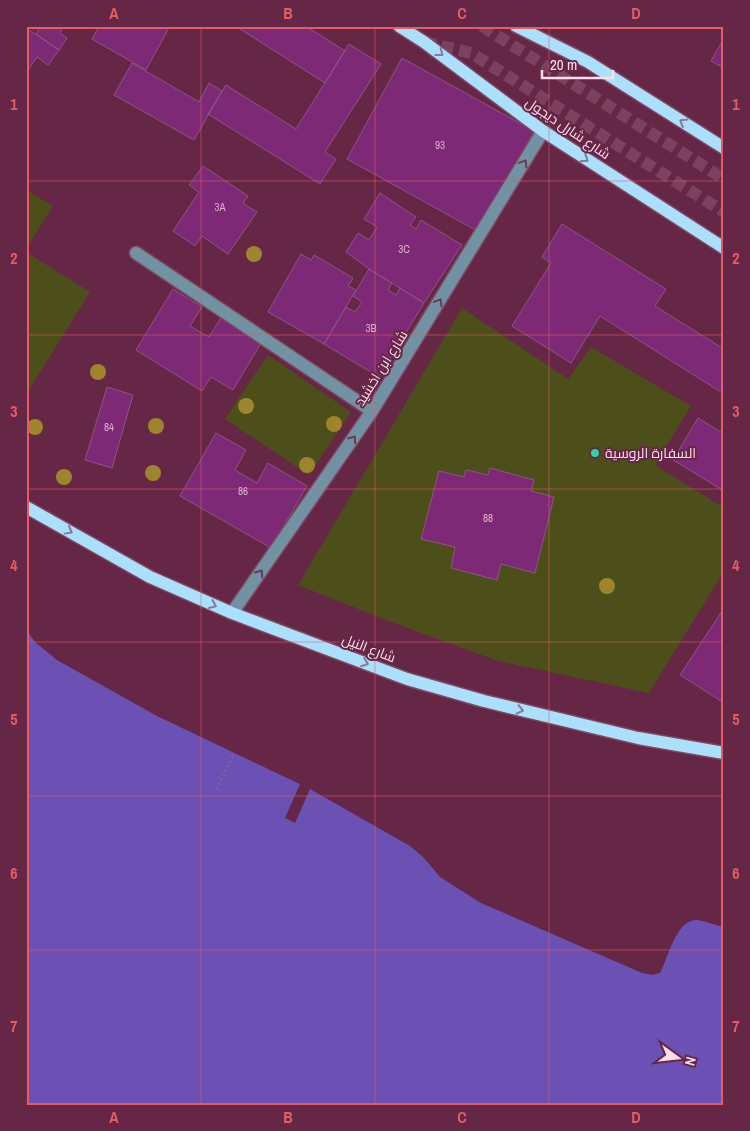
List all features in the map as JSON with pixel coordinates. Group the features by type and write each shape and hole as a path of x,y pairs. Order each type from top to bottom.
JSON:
{"main road":[{"name":"شارع شارل ديجول","path":"399,26 424,42 543,131 724,248"},
{"path":"516,26 588,62 724,148"},
{"name":"شارع النيل","path":"26,507 150,577 232,613 407,678 484,701 638,738 724,753"}],"street":[{"name":"شارع ابن اخشيد","path":"232,613 372,411 543,131"},
{"path":"136,253 372,411"}],"path":[{"path":"217,789 234,753"}],"shaded area":[{"path":"26,190 53,206 26,249"},
{"path":"26,252 90,292 26,395"},
{"path":"462,308 568,379 591,347 691,406 655,465 724,508 724,571 649,693 498,661 391,622 298,585"},
{"path":"268,355 351,412 309,475 225,419"},
{"path":"26,629 35,642 57,660 157,716 310,789 410,846 424,858 440,877 481,903 642,973 652,975 660,973 674,940 684,925 690,921 697,920 724,927 724,1105 26,1105"}],"pier":[{"path":"300,784 310,789 295,823 285,818"}],"building":[{"path":"41,26 64,26 60,33 67,38 59,50 36,34"},
{"path":"99,26 170,26 146,70 92,39"},
{"path":"241,26 306,26 345,51 325,83 240,29"},
{"path":"26,28 59,50 48,65 37,57 26,73"},
{"path":"724,38 724,68 711,61"},
{"path":"349,44 381,64 325,152 336,159 320,184 208,114 226,85 296,129"},
{"path":"402,58 534,131 479,232 347,159"},
{"path":"132,63 199,102 209,83 222,91 194,140 114,95"},
{"path":"203,166 248,196 243,203 257,212 228,254 202,236 195,246 173,231 199,192 189,185"},
{"path":"380,193 416,217 410,225 416,229 421,220 462,245 424,303 369,269 346,252 358,233 369,240 377,227 364,219"},
{"path":"562,224 666,289 655,306 724,349 724,394 600,316 571,363 512,326 551,263 542,257"},
{"path":"301,254 311,260 314,255 353,278 348,286 356,290 324,344 268,312"},
{"path":"369,269 392,283 388,290 396,295 400,288 424,303 379,377 324,344 346,307 355,312 362,302 353,296"},
{"path":"173,289 202,307 190,326 209,337 221,318 261,343 233,390 211,377 202,391 136,350"},
{"path":"107,387 133,395 112,468 85,460"},
{"path":"698,418 724,434 724,491 673,460"},
{"path":"216,433 246,450 235,470 257,483 268,463 307,486 271,548 180,496"},
{"path":"490,468 534,480 531,491 554,497 535,573 501,564 497,580 451,568 455,547 421,539 439,471 464,477 466,470 488,475"},
{"path":"724,608 724,703 680,675"}],"tunnel":[{"path":"482,26 724,179"},
{"path":"424,42 471,53 724,212"}],"place":[{"name":"السفارة الروسية","path":"595,453"}]}
